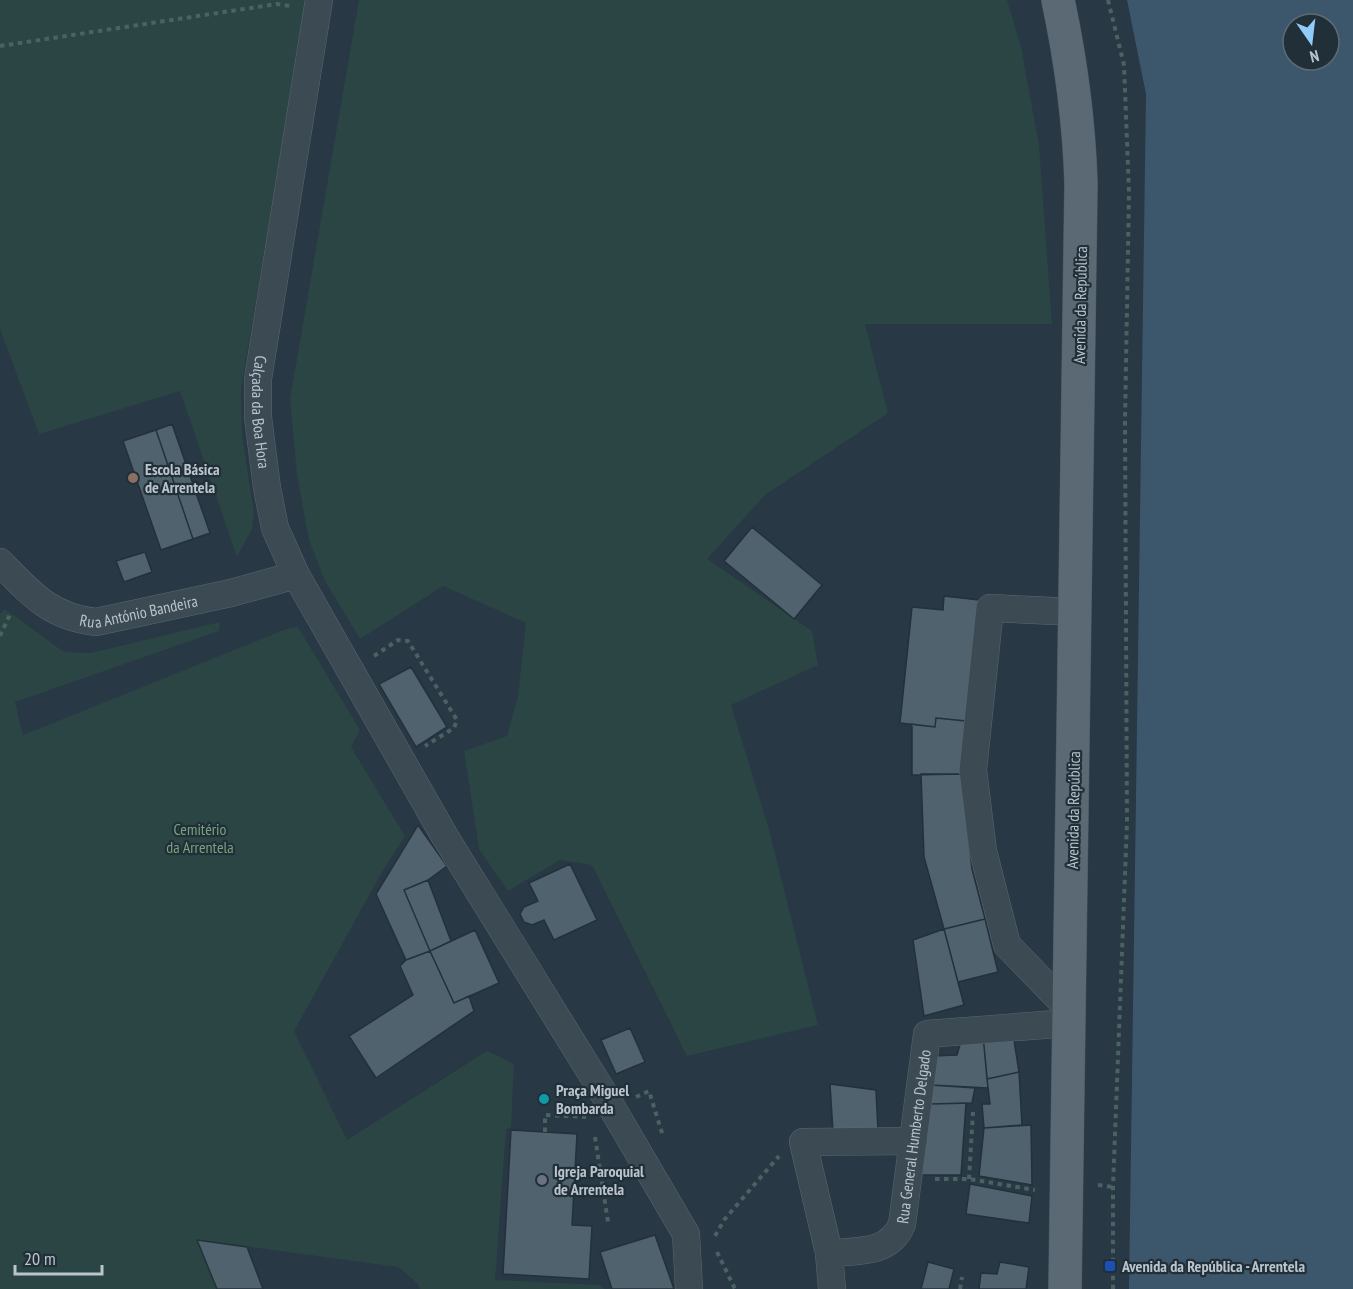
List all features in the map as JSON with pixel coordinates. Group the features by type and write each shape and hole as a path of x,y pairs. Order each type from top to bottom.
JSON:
{"main road":[{"name":"Avenida da República","path":"1058,0 1080,128 1082,183 1065,1289"}],"street":[{"name":"Calçada da Boa Hora","path":"319,5 258,379 258,417 267,488 275,528 296,575 402,760"},
{"name":"Rua António Bandeira","path":"0,562 31,594 56,613 77,620 96,622 220,596 296,575"},
{"path":"1069,1016 1007,945 983,851 974,770 990,608 1076,612"},
{"path":"402,760 444,835 601,1089 686,1234 689,1289"},
{"name":"Rua General Humberto Delgado","path":"829,1253 883,1246 898,1232 902,1224 927,1034 1069,1016"},
{"path":"832,1289 829,1253 802,1142 912,1141"}],"path":[{"path":"1108,0 1124,65 1129,192 1125,422 1127,822 1113,1187 1113,1289"},
{"path":"0,46 277,4 319,5"},
{"path":"351,671 404,639 408,641 457,720 454,728 402,760"},
{"path":"969,1179 973,1112"},
{"path":"544,1132 545,1115 592,1117"},
{"path":"593,1129 608,1222"},
{"path":"735,1289 713,1245 715,1235 776,1157"},
{"path":"908,1180 969,1179 1038,1191 1067,1182"},
{"path":"960,1289 962,1277"}],"green space":[{"path":"0,0 307,0 241,389 242,435 254,513 252,529 237,557 180,391 39,434 0,329"},
{"path":"359,0 1007,0 1021,47 1039,145 1052,324 865,324 888,413 765,495 707,559 812,631 818,665 731,705 768,826 818,1025 687,1056 592,865 560,860 508,891 479,849 464,751 507,736 518,696 526,623 443,586 360,639 325,581 309,540 297,475 290,399"},
{"name":"Cemitério da Arrentela","path":"5,609 64,652 91,653 220,622 219,631 15,702 23,735 289,628 298,627 360,730 351,747 405,836 382,872 294,1031 347,1140 487,1051 514,1064 511,1127 506,1129 495,1280 600,1285 604,1289 420,1289 417,1283 398,1267 198,1240 217,1289 0,1289 0,614"}],"water":[{"path":"1127,0 1353,0 1353,1289 1129,1289 1146,94"}],"building":[{"path":"172,424 210,533 193,539 156,430"},
{"path":"156,430 193,539 161,550 123,441"},
{"path":"752,527 822,585 794,619 724,561"},
{"path":"145,552 152,572 124,582 116,561"},
{"path":"944,596 979,600 966,721 936,718 935,727 900,723 912,607 943,610"},
{"path":"411,667 447,727 416,747 379,684"},
{"path":"936,718 966,721 961,774 912,775 912,724 935,727"},
{"path":"921,774 961,774 972,869 985,919 944,929 924,857"},
{"path":"418,825 447,866 428,880 404,890 430,951 406,960 376,894"},
{"path":"570,864 597,920 554,940 544,920 532,925 524,922 520,914 524,907 538,901 529,883"},
{"path":"428,880 451,941 430,951 404,890"},
{"path":"985,919 998,972 958,982 944,929"},
{"path":"944,929 964,1005 924,1016 913,940"},
{"path":"475,930 499,983 454,1003 430,951"},
{"path":"430,951 454,1003 469,996 474,1011 376,1078 349,1036 413,995 400,966 406,960"},
{"path":"630,1028 645,1062 616,1074 601,1040"},
{"path":"1013,1034 1019,1072 987,1079 983,1035"},
{"path":"983,1035 988,1088 931,1085 932,1056 957,1055 962,1038"},
{"path":"1019,1072 1022,1125 984,1128 982,1104 990,1104 987,1079"},
{"path":"830,1084 876,1090 878,1132 833,1132"},
{"path":"931,1085 975,1088 972,1103 931,1104"},
{"path":"966,1103 961,1175 918,1175 931,1104"},
{"path":"1031,1125 1032,1185 979,1176 984,1128"},
{"name":"Igreja Paroquial de Arrentela","path":"511,1130 577,1134 572,1225 592,1226 589,1279 503,1274"},
{"path":"970,1184 1032,1196 1029,1223 966,1214"},
{"path":"655,1235 674,1289 612,1289 600,1252"},
{"path":"197,1240 247,1247 263,1289 217,1289"},
{"path":"928,1262 954,1269 949,1289 921,1289"},
{"path":"1000,1262 1029,1267 1026,1289 979,1289 981,1273 997,1274"}],"place":[{"name":"Escola Básica de Arrentela","path":"133,478"},
{"name":"Praça Miguel Bombarda","path":"544,1099"},
{"name":"Igreja Paroquial de Arrentela","path":"542,1180"},
{"name":"Avenida da República - Arrentela","path":"1110,1266"}]}
